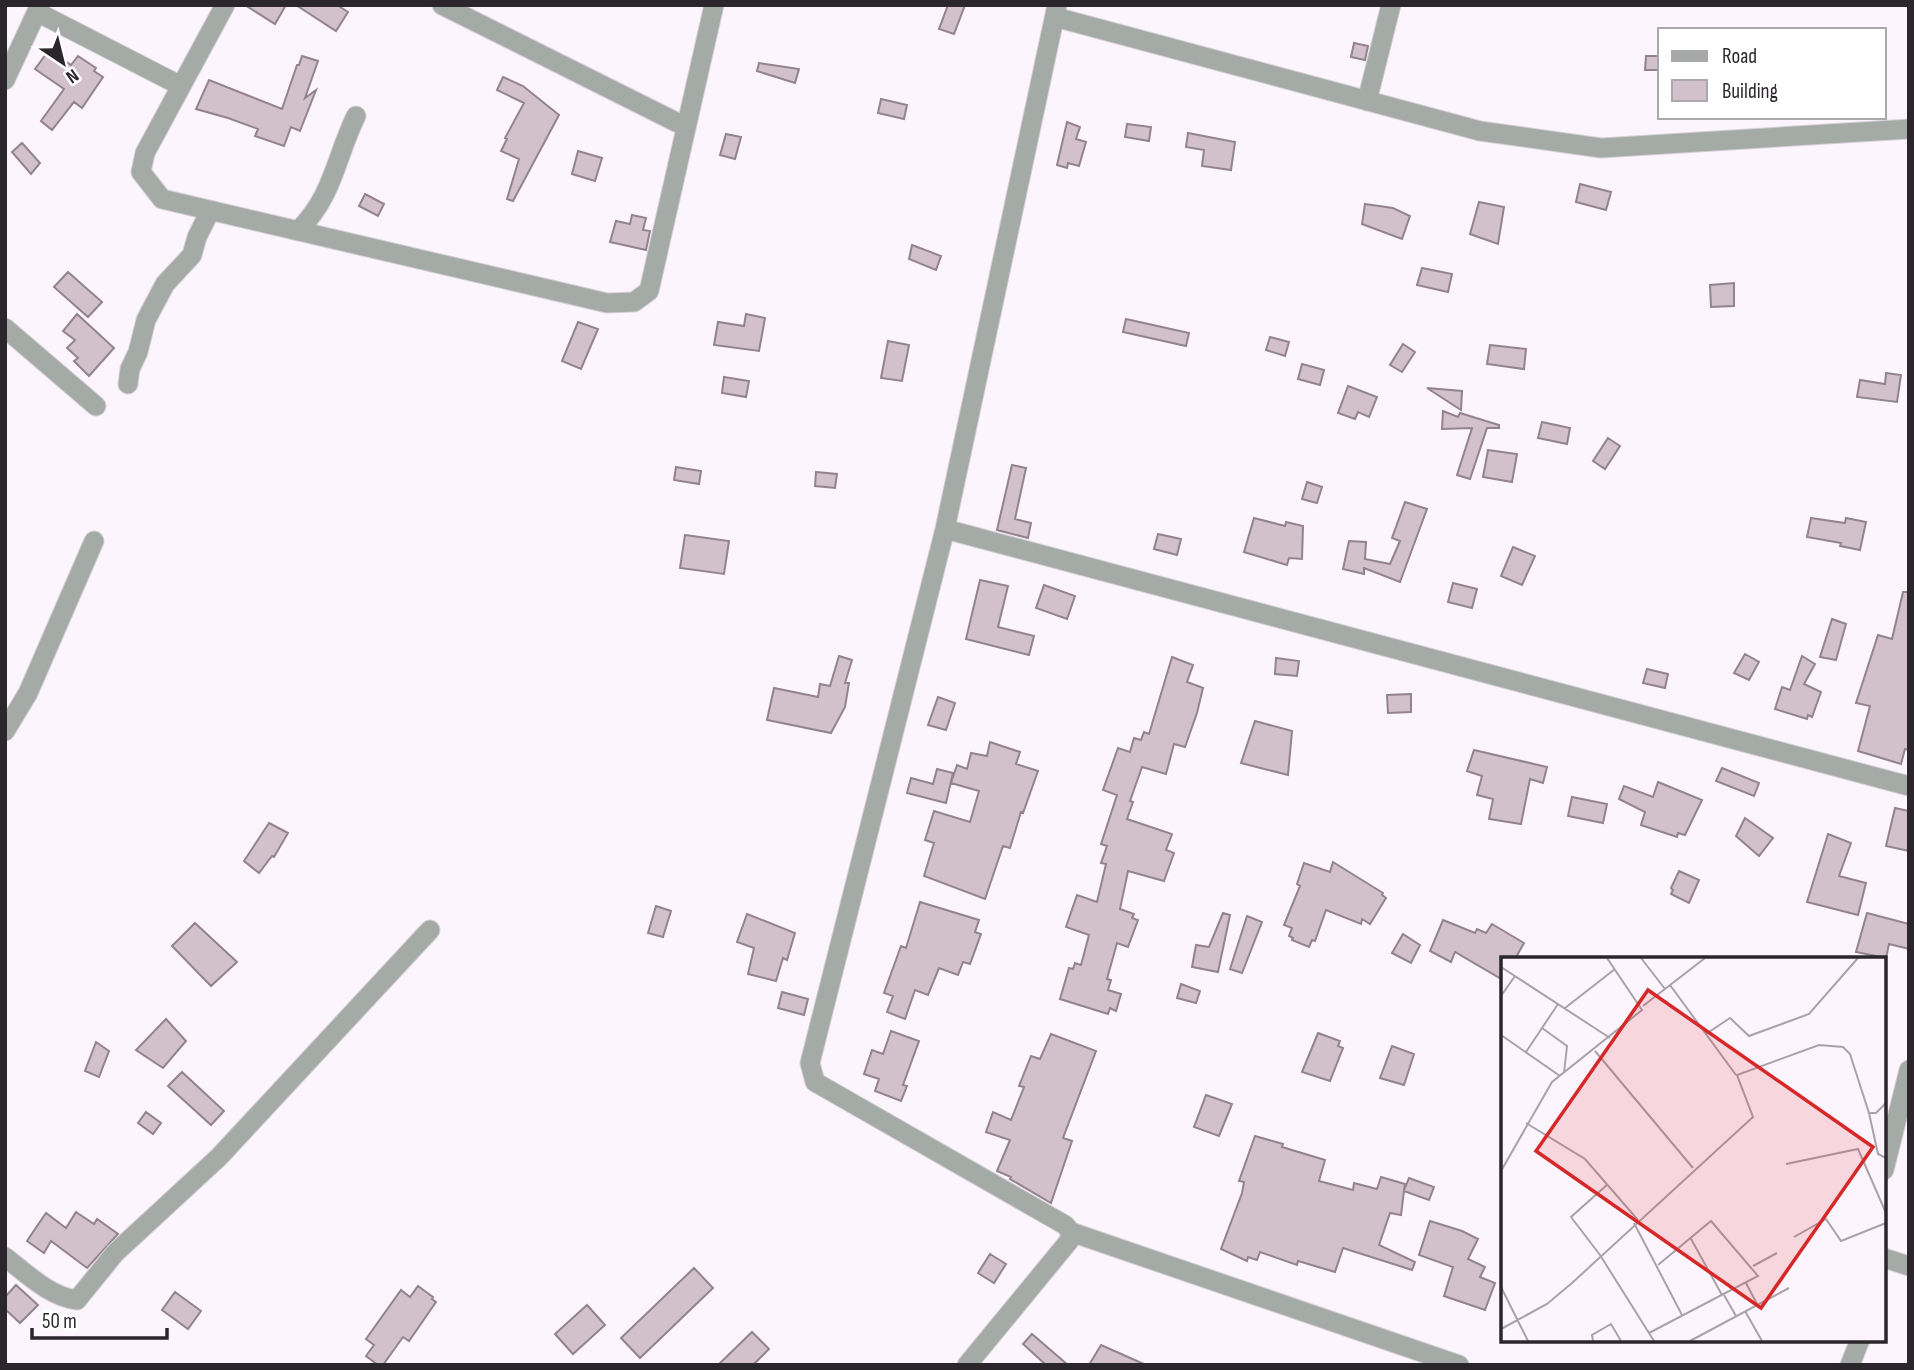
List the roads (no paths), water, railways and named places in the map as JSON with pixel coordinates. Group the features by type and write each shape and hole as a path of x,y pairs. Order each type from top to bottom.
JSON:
{"street":[{"path":"225,5 145,153 141,172 162,199 607,303 634,302 649,291 714,5"},
{"path":"442,5 686,127"},
{"path":"1367,101 1391,5"},
{"path":"5,80 39,9 181,86"},
{"path":"1459,1365 1408,1357 1071,1232 1065,1225 814,1082 810,1072 810,1063 945,529 1056,11 1480,131 1601,149 1909,129"},
{"path":"298,231 314,215 331,183 356,116"},
{"path":"128,384 130,369 138,352 146,320 165,285 192,255 197,237 210,211"},
{"path":"5,328 96,406"},
{"path":"945,529 1909,786"},
{"path":"5,731 28,693 94,541"},
{"path":"5,1257 42,1285 66,1299 77,1300 115,1253 219,1157 430,930"},
{"path":"1886,1162 1909,1070"},
{"path":"967,1365 1069,1241 1071,1232"},
{"path":"1886,1259 1909,1266"},
{"path":"1850,1365 1859,1342"}]}
